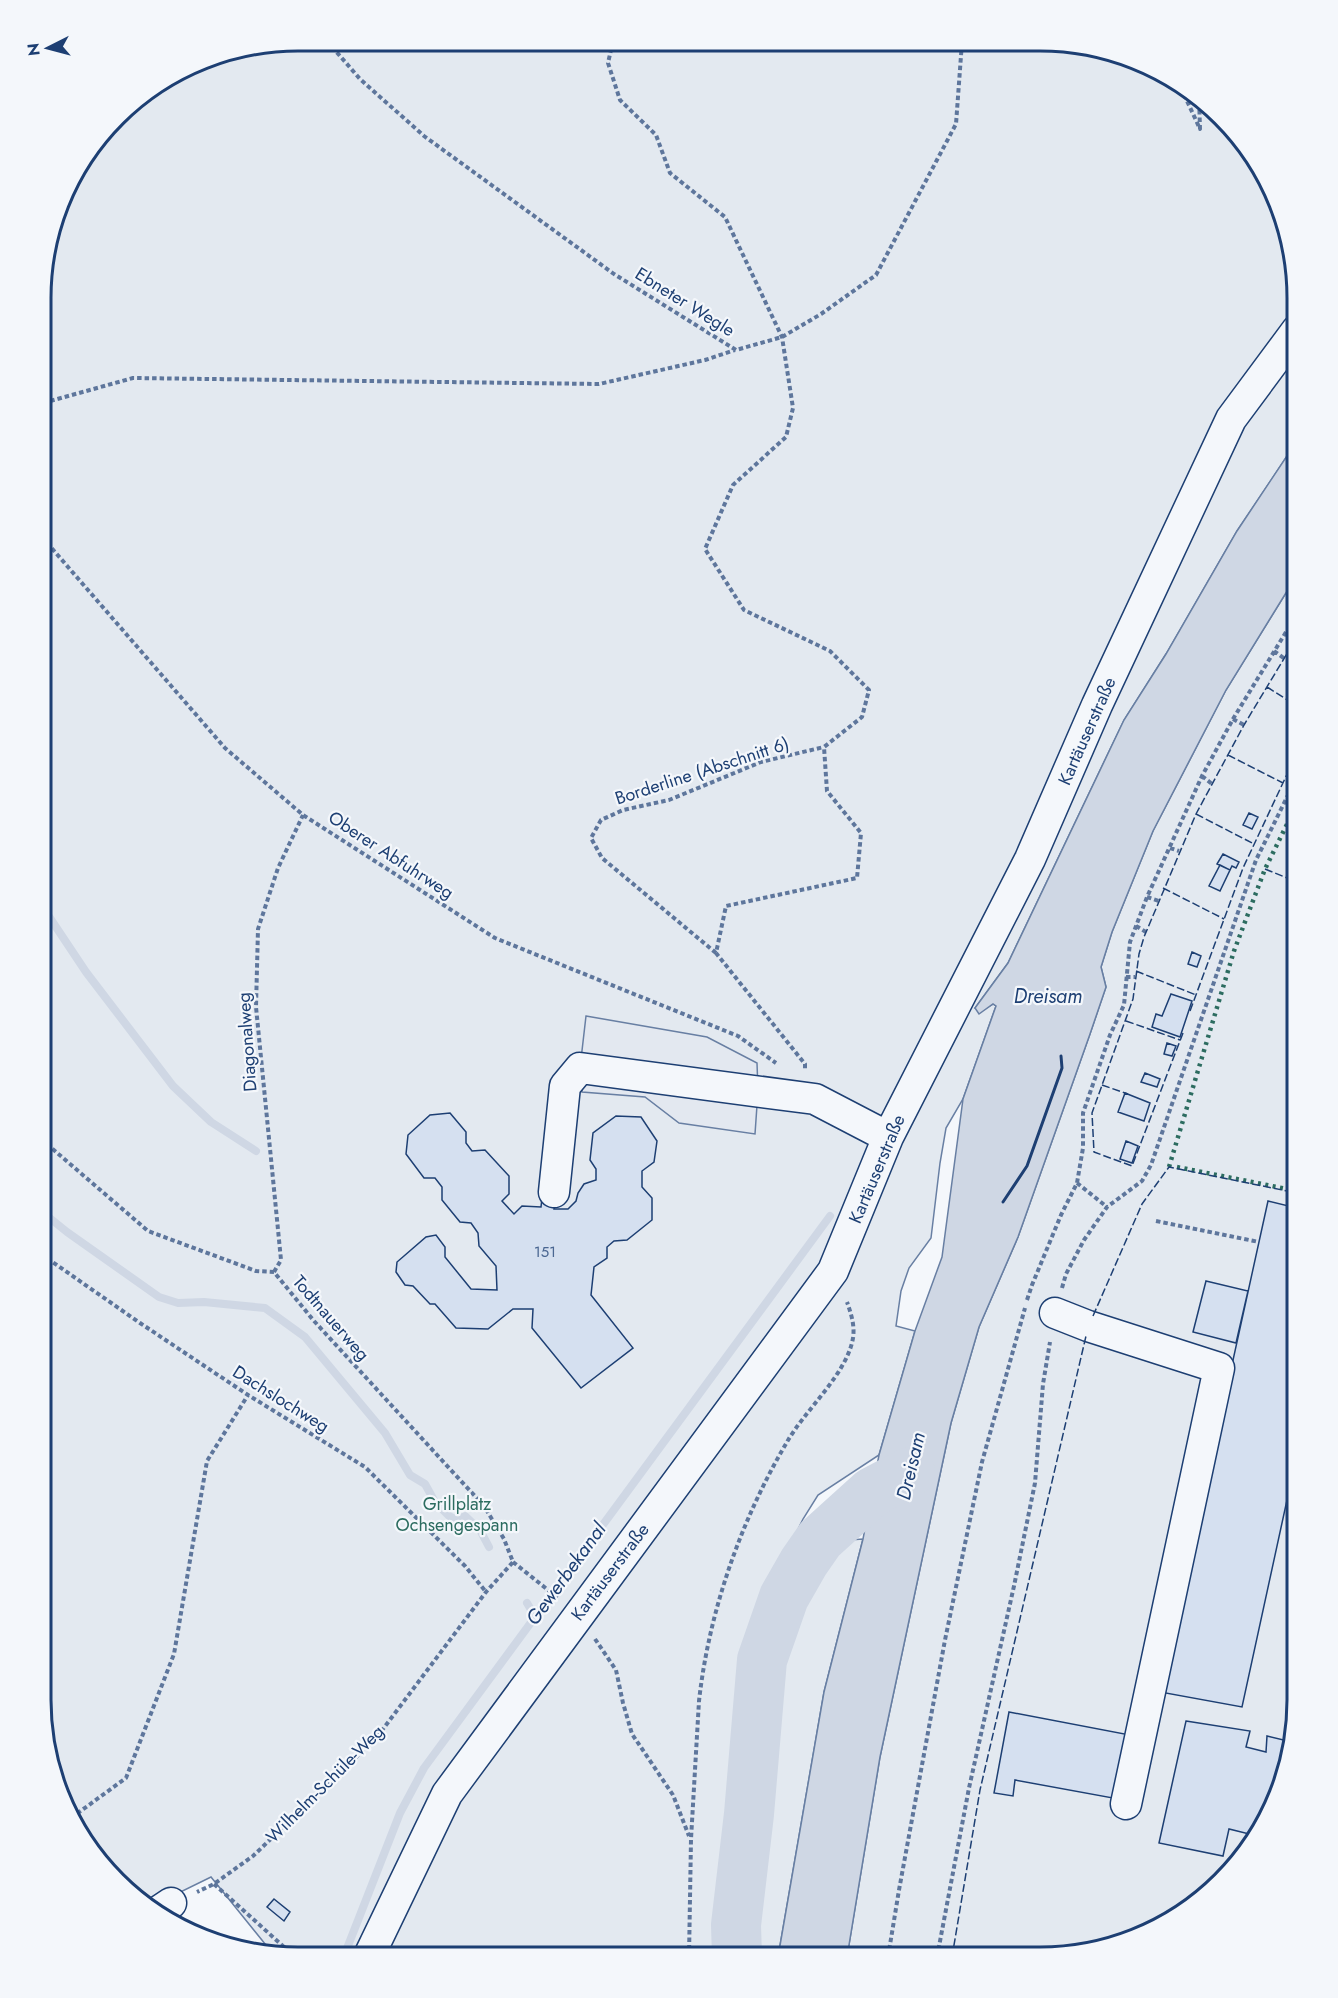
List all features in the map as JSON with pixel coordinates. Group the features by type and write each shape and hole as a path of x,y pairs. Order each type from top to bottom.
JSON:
{"street":[{"name":"Kartäuserstraße","path":"373,1947 447,1794 573,1612 832,1271 888,1137 1030,859 1097,705 1231,419 1287,345"},
{"path":"554,1192 565,1086 580,1068 811,1092 888,1137"},
{"path":"1055,1313 1088,1326 1225,1369 1126,1804"}],"path":[{"name":"Ebneter Wegle","path":"336,51 360,79 424,136 614,274 736,350 782,337 821,314 876,275 956,124 961,51"},
{"name":"Borderline (Abschnitt 6)","path":"611,51 608,63 620,100 656,135 670,173 725,217 782,337 793,408 786,436 734,485 705,549 744,610 831,651 869,690 862,717 824,747 761,762 669,800 623,810 601,820 591,838 602,858 716,953 805,1064 811,1092"},
{"path":"1186,99 1200,129 1199,109"},
{"path":"51,401 133,378 599,384 705,360 736,350"},
{"name":"Oberer Abfuhrweg","path":"51,547 225,748 303,815 495,938 738,1036 811,1092"},
{"path":"890,1947 945,1640 982,1462 1032,1285 1077,1183 1083,1148 1083,1113 1110,1035 1124,1005 1130,942 1147,897 1202,777 1233,719 1287,631"},
{"path":"1274,651 1285,658"},
{"path":"1233,719 1244,724"},
{"path":"716,953 726,906 857,878 861,833 827,791 824,747"},
{"path":"1202,777 1212,784"},
{"name":"Diagonalweg","path":"274,1272 281,1260 256,1007 258,929 278,867 303,815"},
{"path":"1170,848 1179,851"},
{"path":"1147,897 1159,901"},
{"path":"1136,926 1146,932"},
{"path":"1126,977 1136,977"},
{"path":"1096,1079 1103,1082"},
{"path":"1086,1105 1093,1107"},
{"name":"Todtnauerweg","path":"51,1148 148,1231 256,1272 274,1272 314,1321 484,1506 504,1539 513,1562"},
{"path":"1077,1183 1107,1207"},
{"path":"1156,1221 1259,1242"},
{"name":"Dachslochweg","path":"51,1261 248,1395 365,1467 465,1566 486,1592"},
{"path":"689,1947 691,1839 701,1681 721,1593 753,1506 788,1440 842,1365 853,1337 852,1314 832,1271"},
{"path":"78,1813 126,1778 174,1654 207,1461 248,1395"},
{"path":"486,1592 513,1562 573,1612 587,1627 616,1671 632,1734 673,1795 691,1839"},
{"name":"Wilhelm-Schüle-Weg","path":"165,1908 214,1884 253,1856 377,1737 486,1592"},
{"path":"214,1884 283,1946"}],"green space":[{"name":"Grillplatz Ochsengespann","path":"298,51 1040,51 1072,53 1104,59 1149,76 1190,102 1226,135 1262,189 1274,219 1285,266 1287,298 1287,456 1237,531 1166,654 1124,720 1008,963 975,1008 983,1010 993,1004 996,1006 963,1099 946,1128 931,1238 909,1268 901,1291 896,1326 915,1331 879,1455 818,1495 785,1556 757,1633 722,1888 720,1947 298,1947 266,1945 211,1877 158,1903 123,1875 102,1850 76,1809 59,1764 53,1732 51,1700 51,298 53,266 59,234 76,189 112,135 148,102 189,76 234,59 266,53"},
{"path":"1287,591 1287,1700 1285,1732 1279,1764 1262,1809 1226,1863 1190,1896 1149,1922 1104,1939 1072,1945 849,1947 880,1757 951,1423 979,1327 1018,1237 1106,987 1101,967 1112,932 1153,831 1226,690"},
{"path":"863,1539 824,1692 780,1947 756,1947 755,1913 777,1761 775,1668 805,1587 834,1541"}],"shaded area":[{"path":"586,1016 707,1037 757,1063 755,1134 679,1123 645,1097 582,1092 580,1068"}],"water":[{"name":"Dreisam","path":"1287,456 1287,591 1226,690 1153,831 1112,932 1101,967 1106,987 1090,1034 1018,1237 979,1327 951,1423 880,1757 849,1947 780,1947 824,1692 863,1539 879,1455 915,1331 942,1257 963,1099 996,1006 993,1004 979,1014 975,1008 1008,963 1124,720 1166,654 1237,531"}],"building":[{"path":"1249,813 1258,817 1252,829 1243,825"},
{"path":"1223,854 1239,862 1236,868 1232,866 1230,870 1217,864"},
{"path":"1220,865 1230,870 1220,891 1209,886"},
{"path":"1192,952 1201,956 1197,967 1188,964"},
{"path":"1171,994 1192,1001 1180,1037 1152,1027 1156,1014 1162,1016"},
{"path":"1167,1043 1176,1046 1172,1056 1164,1054"},
{"path":"1145,1073 1160,1079 1157,1087 1141,1082"},
{"path":"1125,1093 1150,1103 1144,1121 1118,1112"},
{"path":"450,1113 466,1132 466,1143 472,1151 485,1150 509,1176 509,1194 502,1201 514,1214 522,1206 541,1207 542,1198 555,1200 554,1209 568,1209 576,1201 584,1184 596,1180 596,1169 590,1160 593,1133 616,1116 641,1117 657,1141 654,1162 642,1171 642,1187 652,1198 652,1220 627,1240 614,1241 607,1247 607,1258 594,1267 591,1295 633,1348 581,1388 532,1328 533,1309 513,1309 488,1329 456,1328 435,1304 430,1304 413,1286 405,1285 396,1272 397,1262 426,1237 436,1235 445,1247 445,1257 471,1289 497,1290 496,1266 479,1246 478,1233 471,1223 460,1222 442,1200 442,1187 435,1178 424,1178 406,1154 408,1135 430,1115"},
{"path":"1126,1141 1138,1146 1132,1163 1120,1159"},
{"path":"1268,1201 1287,1206 1287,1500 1242,1707 1160,1692"},
{"path":"1206,1281 1248,1291 1236,1343 1193,1332"},
{"path":"1009,1712 1130,1735 1118,1799 1015,1780 1013,1796 994,1793"},
{"path":"1186,1721 1250,1731 1246,1747 1266,1752 1267,1736 1284,1740 1279,1764 1262,1809 1247,1834 1229,1829 1223,1856 1159,1843"},
{"path":"274,1899 290,1912 284,1921 267,1907"}],"waterway":[{"path":"51,920 86,972 173,1086 211,1122 256,1151"},
{"name":"Gewerbekanal","path":"348,1947 400,1813 424,1768 830,1216"},
{"path":"51,1219 159,1297 178,1303 204,1302 265,1308 305,1337 385,1433 410,1475 425,1484 435,1502 449,1516 457,1520 465,1516 480,1530 489,1547"},
{"path":"737,1947 736,1925 749,1814 762,1660 784,1597 820,1539 872,1492 910,1472"},
{"path":"527,1603 536,1618"}],"hedge":[{"path":"1169,1167 1234,951 1265,869 1287,824"},
{"path":"1177,1167 1287,1189"}],"fence":[{"path":"1183,1033 1132,1166 1094,1152 1092,1113 1133,999 1139,954 1144,937 1196,814 1244,725 1287,654"},
{"path":"1267,687 1287,700"},
{"path":"1228,755 1283,783"},
{"path":"1190,1011 1243,868 1287,774"},
{"path":"1196,814 1254,844"},
{"path":"1265,869 1287,878"},
{"path":"1163,888 1224,919"},
{"path":"1136,971 1196,995"},
{"path":"1126,1021 1180,1040"},
{"path":"1102,1085 1128,1094"},
{"path":"1093,1316 1142,1204 1169,1167 1287,1191"},
{"path":"954,1947 980,1790 1086,1336"}],"wall":[{"path":"1003,1202 1027,1166 1062,1068 1061,1056"}]}
